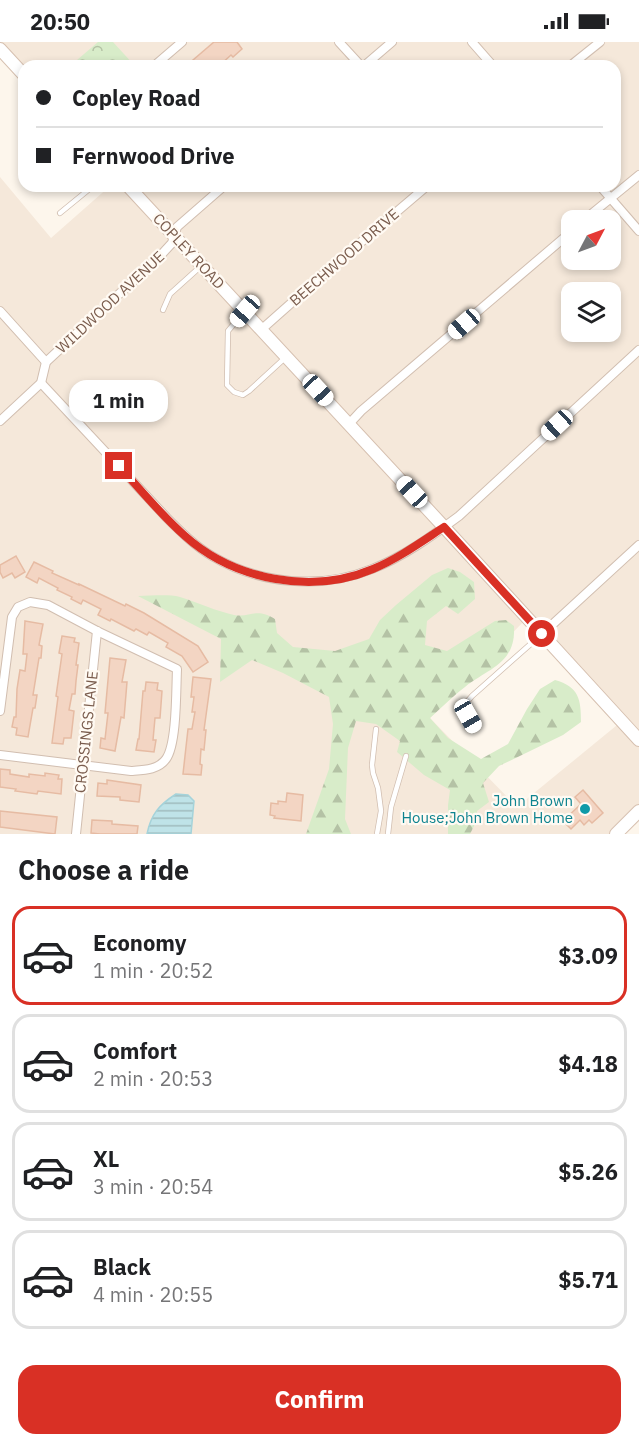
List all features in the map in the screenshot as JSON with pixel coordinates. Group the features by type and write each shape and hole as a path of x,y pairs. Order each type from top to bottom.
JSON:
{"main road":[{"path":"0,49 18,68"},
{"name":"COPLEY ROAD","path":"138,192 174,235 639,740"},
{"path":"616,834 639,811"}],"street":[{"path":"161,60 182,42"},
{"path":"339,42 356,60"},
{"path":"370,60 392,42"},
{"path":"472,42 488,60"},
{"path":"578,60 600,42"},
{"path":"621,190 639,176"},
{"name":"WILDWOOD AVENUE","path":"41,383 46,362 161,255 171,243 181,222 217,192"},
{"name":"BEECHWOOD DRIVE","path":"262,329 420,192"},
{"path":"605,192 639,231"},
{"path":"596,210 618,192"},
{"path":"349,424 361,411 561,240"},
{"path":"0,311 46,362"},
{"path":"0,421 41,383 184,536 212,556 246,572 296,582 318,581 347,577 374,569 444,527 459,516 639,350"},
{"path":"542,634 639,545"},
{"path":"0,711 12,617 18,607 30,602 48,604 97,631 177,669 173,744 166,760 153,769 131,771 0,755"},
{"name":"CROSSINGS LANE","path":"76,834 97,631"}],"lane":[{"path":"60,213 86,192"},
{"path":"163,310 170,294 202,265"},
{"path":"245,311 228,330 227,385 234,392 243,394 286,356"},
{"path":"474,727 468,716 466,703 542,634"},
{"path":"376,729 372,765 381,811 376,834"},
{"path":"388,834 391,807 406,756"}],"shaded area":[{"path":"0,42 639,42 639,811 616,834 0,834 0,177 51,238 103,192 621,192 621,60 18,60 18,68 0,49","holes":["296,365 353,420 431,511","527,618 622,721 517,807 430,718"]}],"green space":[{"path":"98,42 113,42 130,60 77,60"},
{"path":"448,568 460,572 474,582 475,599 458,614 446,606 427,621 425,645 447,651 495,621 506,620 514,626 511,649 506,657 474,680 430,718 448,738 481,759 508,744 540,689 555,680 574,690 580,707 581,722 563,735 499,766 483,783 489,802 477,811 476,822 470,834 448,834 450,790 424,775 397,752 400,741 376,724 356,721 348,748 345,819 351,834 306,834 329,769 333,724 329,697 252,660 220,682 221,639 138,596 180,597 240,616 263,614 275,619 277,633 293,647 335,651 369,639 380,620 396,605 432,575"}],"water":[{"path":"176,794 188,795 194,801 191,834 147,834 157,811"}],"building":[{"path":"214,42 237,42 242,49 226,60 193,60"},
{"path":"16,556 25,572 15,578 12,573 3,578 0,565"},
{"path":"34,562 53,571 52,573 144,613 198,646 208,662 193,672 182,656 166,647 168,643 149,632 147,635 111,619 110,621 98,615 101,609 83,600 81,604 71,599 72,597 39,578 37,583 26,577"},
{"path":"25,621 43,624 39,645 42,646 41,658 39,658 33,695 37,695 28,737 16,735 17,728 12,727 14,717 16,717 20,670 25,671 27,654 23,654"},
{"path":"62,636 75,638 74,642 79,643 75,694 72,694 69,710 74,711 71,738 64,738 63,744 52,743"},
{"path":"110,658 126,660 122,682 127,682 124,718 121,717 115,751 100,748 101,738 105,739 108,713 105,713"},
{"path":"193,677 211,679 204,730 206,730 204,750 201,749 201,775 183,774 188,729 192,729 195,712 192,712 194,697 191,697"},
{"path":"146,682 158,683 157,690 162,691 160,718 155,718 154,752 136,750"},
{"path":"0,769 10,770 10,774 29,777 29,774 59,775 58,779 62,779 61,794 38,791 37,794 0,787"},
{"path":"107,780 141,785 139,802 120,800 120,797 97,796 98,783 107,784"},
{"name":"John Brown House;John Brown Home","path":"583,790 603,813 592,823 589,820 584,825 580,820 571,829 563,821 581,804 575,797"},
{"path":"287,793 303,795 301,821 274,818 275,816 270,815 271,803 286,802"},
{"path":"0,811 57,817 55,834 0,827"},
{"path":"92,820 138,826 137,834 91,833"}],"place":[{"name":"John Brown House;John Brown Home","path":"585,809"}],"route":[{"path":"119,466 184,536 212,556 257,575 296,582 347,577 374,569 444,527 542,634"}]}
